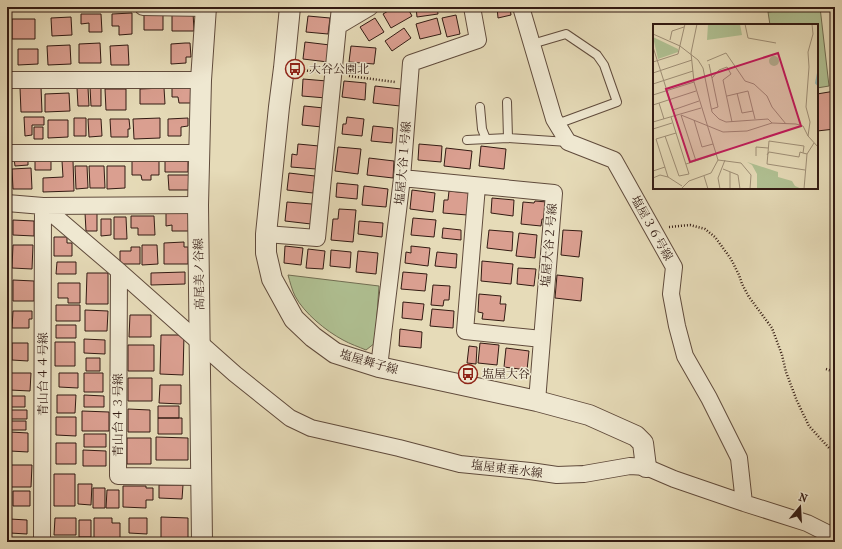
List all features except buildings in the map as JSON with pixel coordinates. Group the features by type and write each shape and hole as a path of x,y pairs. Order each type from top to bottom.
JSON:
{"street":[{"path":"143,7 206,7"},
{"name":"高尾美ノ谷線","path":"202,542 198,204 201,80 206,7"},
{"name":"塩屋舞子線","path":"290,7 266,234 266,253 272,279 294,319 313,337 335,353 379,367 537,401 589,415 636,436 643,443 646,467"},
{"path":"266,234 317,238 340,7"},
{"path":"338,26 370,7"},
{"name":"塩屋大谷１号線","path":"379,367 402,178 411,63 478,40 472,7"},
{"path":"521,7 554,119 568,142"},
{"path":"7,80 201,80"},
{"name":"塩屋３６号線","path":"568,142 614,160 674,267 671,294 685,356 709,398 739,458 744,503"},
{"path":"7,153 199,153"},
{"name":"塩屋大谷２号線","path":"402,178 554,193 537,401"},
{"path":"477,186 465,331 542,339"},
{"path":"7,203 43,206 198,204"},
{"name":"塩屋東垂水線","path":"43,206 235,374 290,418 311,428 399,448 460,464 530,471 557,476 584,474 630,466 646,467 674,479 806,523 835,537"},
{"name":"青山台４４号線","path":"42,542 43,206"},
{"name":"青山台４３号線","path":"119,271 118,476 201,477"}],"lane":[{"path":"532,44 566,34 597,56 604,65 617,102 557,124"},
{"path":"507,102 508,138"},
{"path":"480,107 482,129 486,139"},
{"path":"467,140 508,138 568,142"}],"path":[{"path":"655,234 670,226 690,225 705,228 715,236 732,259 749,297 772,328 782,355 786,372 797,401 809,426 829,448 835,452"},
{"path":"826,369 835,372"}],"green space":[{"path":"820,7 829,86 818,88 818,24 770,24 768,12"},
{"path":"288,275 379,286 375,343 366,350 343,340 323,327 304,309 299,302 295,296"}],"place":[{"name":"大谷公園北","path":"295,69"},
{"name":"塩屋大谷","path":"468,374"}]}
